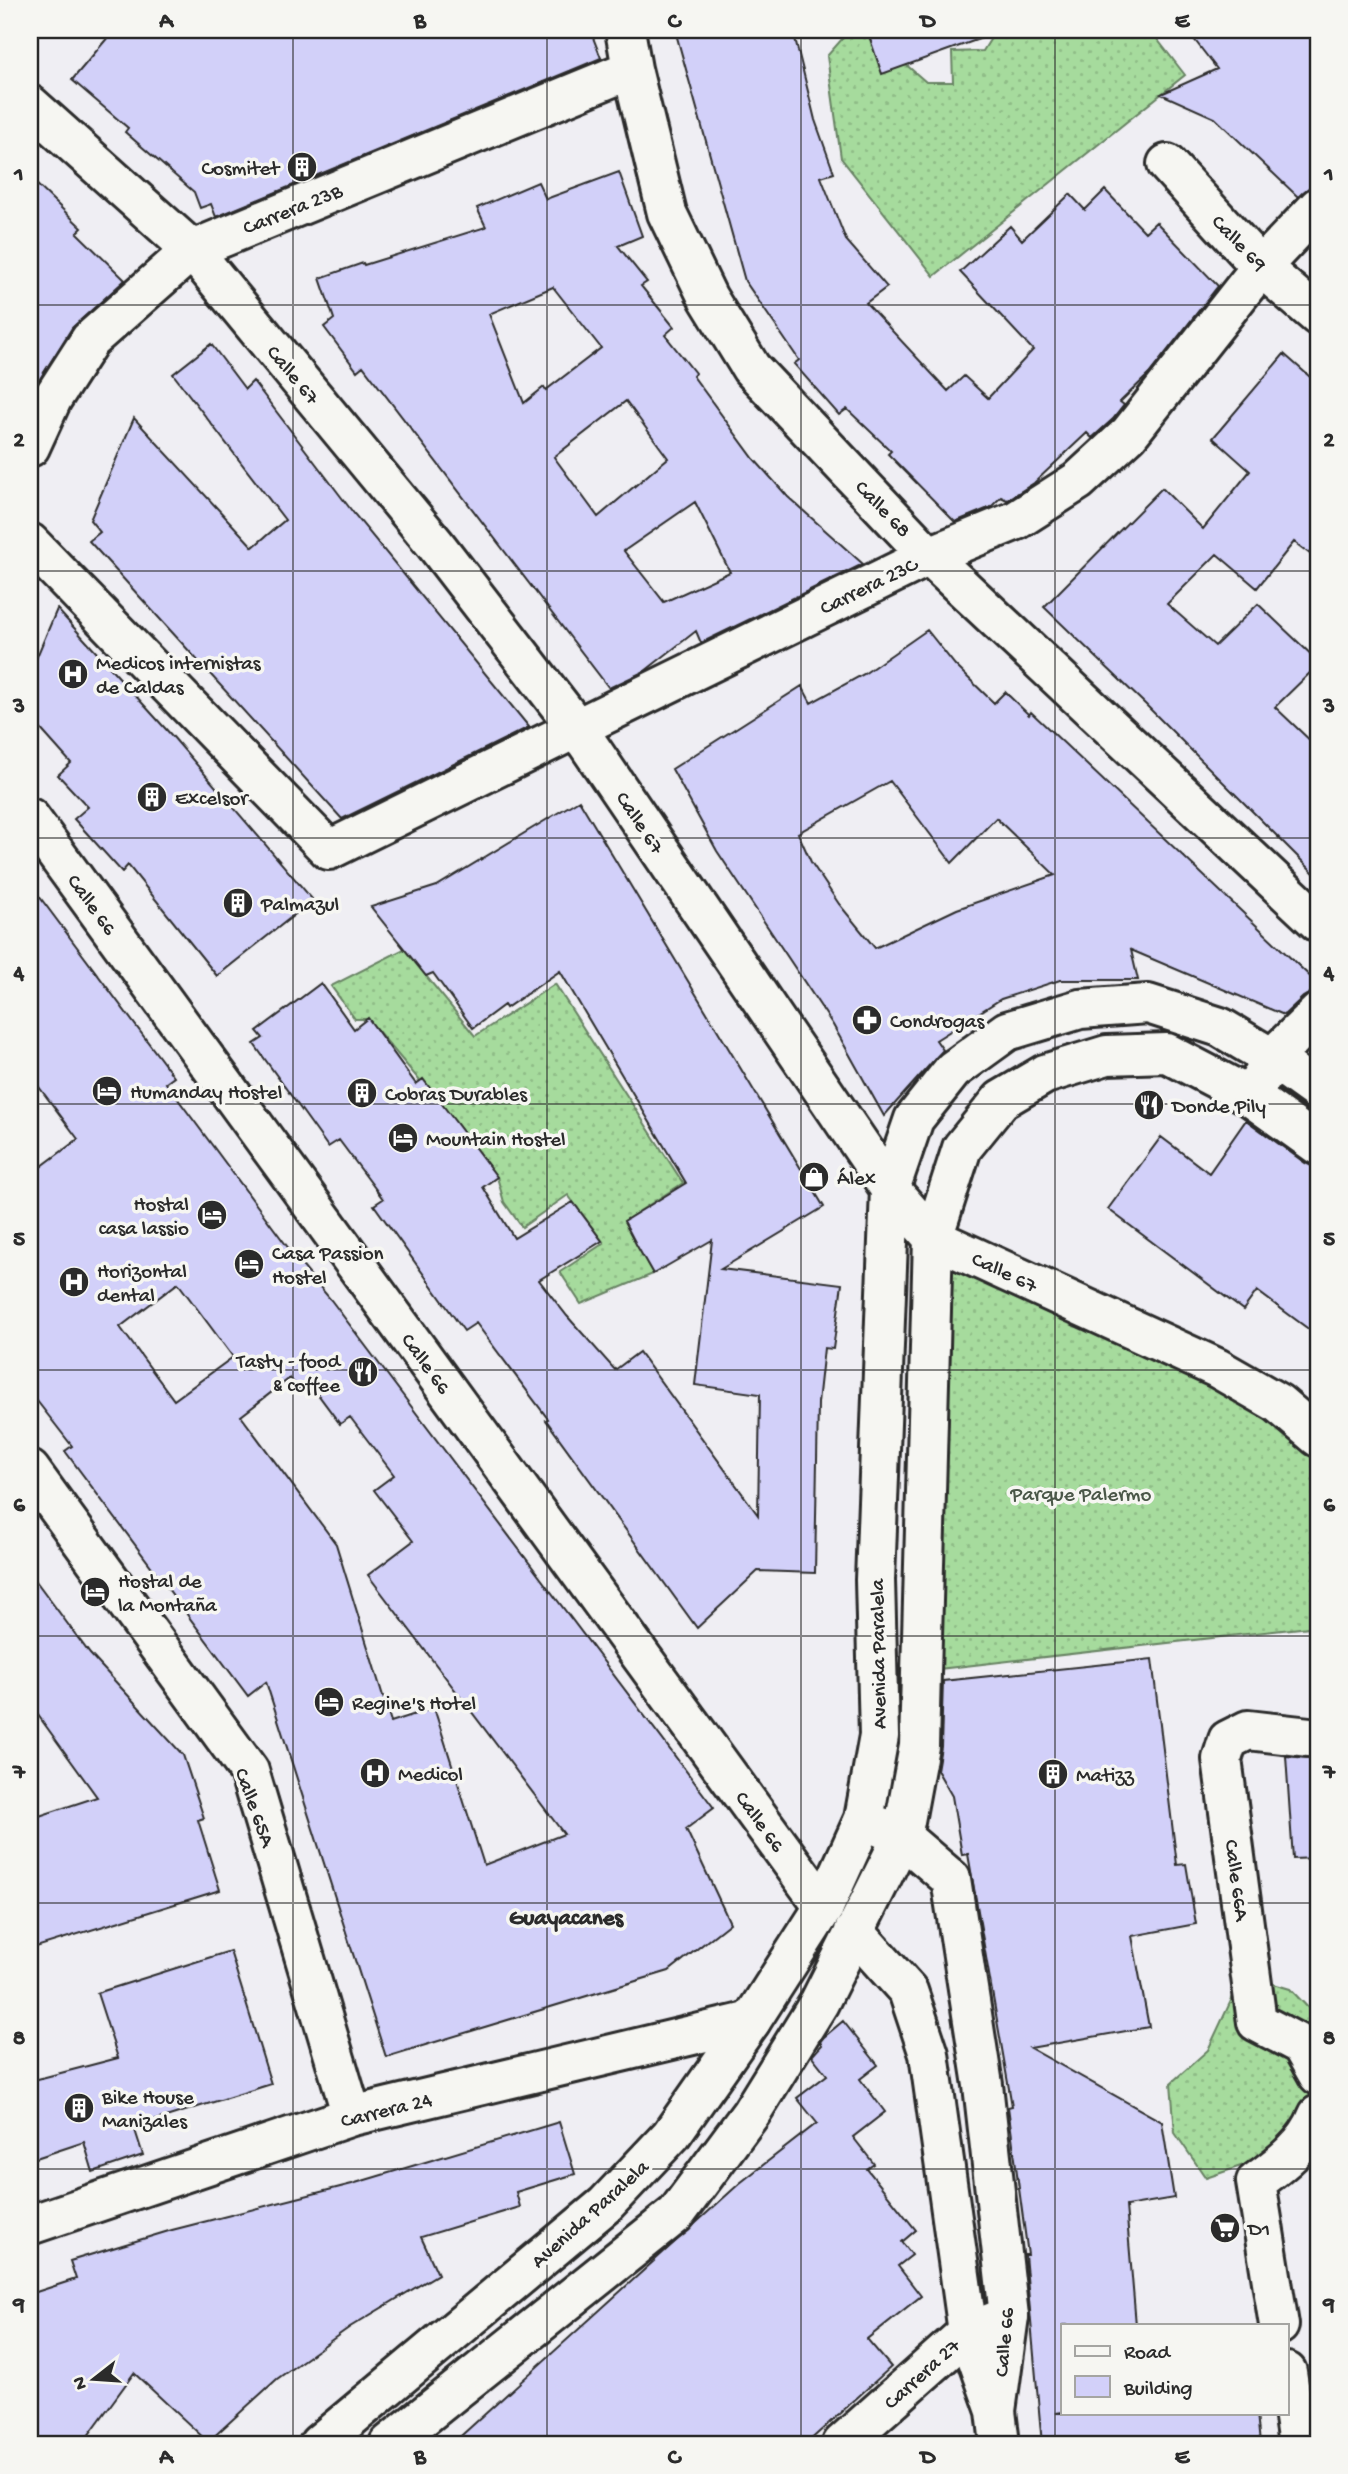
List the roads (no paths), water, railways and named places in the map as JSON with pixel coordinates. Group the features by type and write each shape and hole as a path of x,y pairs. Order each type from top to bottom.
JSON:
{"street":[{"name":"Calle 68","path":"625,30 667,213 708,298 751,368 929,556 1318,922"},
{"name":"Carrera 23B","path":"30,447 51,399 90,340 192,250 632,69"},
{"name":"Calle 67","path":"30,105 192,250 435,544 577,728 890,1189 933,1238 1217,1368 1278,1403 1318,1437"},
{"name":"Calle 69","path":"1167,164 1261,267 1318,316"},
{"name":"Carrera 23C","path":"30,543 329,849 929,556 1017,520 1078,481 1129,434 1261,267 1318,207"},
{"name":"Calle 66","path":"30,818 824,1907"},
{"name":"Avenida Paralela","path":"319,2444 605,2204 671,2135 751,2021 824,1907 864,1819 878,1735 875,1580 890,1189 914,1119 953,1070 1007,1031 1080,1010 1148,1004 1220,1027 1272,1058 1318,1091"},
{"path":"1251,1097 1272,1058 1318,1013"},
{"name":"Avenida Paralela","path":"389,2444 676,2214 751,2113 819,2003 902,1837 919,1746 933,1238 962,1148 1001,1100 1045,1074 1107,1055 1167,1053 1251,1097 1318,1145"},
{"name":"Calle 65A","path":"30,1470 249,1771 352,2116"},
{"name":"Calle 66A","path":"1318,1738 1248,1730 1228,1740 1222,1759 1257,2022 1301,2045 1318,2075"},
{"name":"Calle 66","path":"864,1819 902,1837 951,1879 983,2085 1009,2316 998,2428"},
{"name":"Calle 66","path":"854,1931 908,1991 929,2054 968,2332 998,2428"},
{"name":"Carrera 24","path":"30,2225 352,2116 751,2021"},
{"path":"1279,2324 1256,2182 1288,2158 1314,2127 1318,2115"},
{"name":"Carrera 27","path":"842,2444 968,2332 1009,2316"},
{"path":"1288,2379 1298,2444"}],"place":[{"name":"Cosmitet","path":"302,167"},
{"name":"Medicos internistas de Caldas","path":"73,674"},
{"name":"Excelsor","path":"152,797"},
{"name":"Palmazul","path":"238,903"},
{"name":"Condrogas","path":"867,1020"},
{"name":"Humanday Hostel","path":"107,1091"},
{"name":"Cobras Durables","path":"362,1093"},
{"name":"Donde Pily","path":"1149,1105"},
{"name":"Mountain Hostel","path":"403,1138"},
{"name":"Álex","path":"814,1177"},
{"name":"Hostal casa lassio","path":"212,1215"},
{"name":"Casa Passion Hostel","path":"249,1264"},
{"name":"Horizontal dental","path":"74,1282"},
{"name":"Tasty - food & coffee","path":"363,1372"},
{"name":"Hostal de la Montaña","path":"95,1592"},
{"name":"Regine's Hotel","path":"329,1702"},
{"name":"Medicol","path":"375,1773"},
{"name":"Matizz","path":"1053,1774"},
{"name":"Bike House Manizales","path":"79,2108"},
{"name":"D1","path":"1225,2228"}],"district":[{"name":"Guayacanes","path":"566,1916"}],"park label":[{"name":"Parque Palermo","path":"1081,1493"}]}
